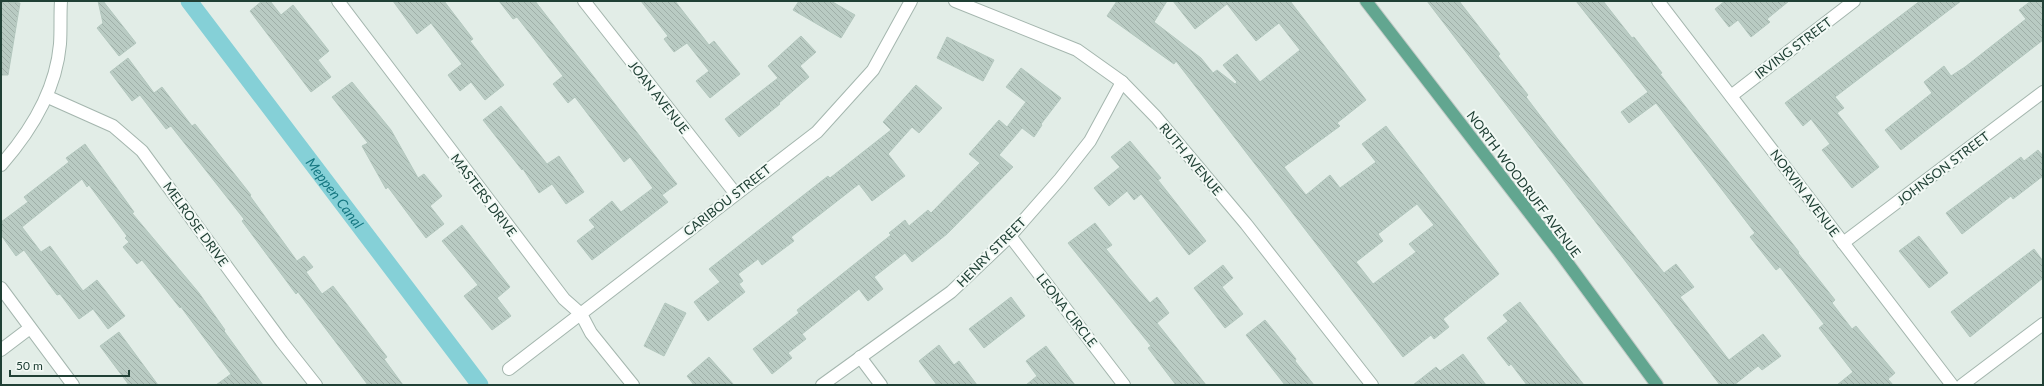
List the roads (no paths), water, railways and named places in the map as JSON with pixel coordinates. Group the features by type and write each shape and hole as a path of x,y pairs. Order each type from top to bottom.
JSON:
{"main road":[{"name":"NORTH WOODRUFF AVENUE","path":"1366,1 1558,250 1657,385"}],"street":[{"path":"1,165 19,145 48,97 60,45 61,1"},
{"name":"MASTERS DRIVE","path":"338,1 564,299 581,314 591,333 633,385"},
{"name":"JOAN AVENUE","path":"584,1 735,193"},
{"name":"CARIBOU STREET","path":"509,369 735,193 817,132 873,70 911,1"},
{"name":"RUTH AVENUE","path":"955,1 1077,50 1122,82 1156,117 1246,224 1372,385"},
{"name":"NORVIN AVENUE","path":"1658,1 1952,385"},
{"name":"IRVING STREET","path":"1731,96 1854,1"},
{"name":"HENRY STREET","path":"822,385 951,292 1010,236 1060,179 1090,140 1122,82"},
{"name":"JOHNSON STREET","path":"1843,243 2043,92"},
{"name":"MELROSE DRIVE","path":"48,97 113,126 142,151 282,342 316,385"},
{"name":"LEONA CIRCLE","path":"1010,236 1124,385"},
{"path":"1,288 73,385"},
{"path":"1962,385 2043,324"},
{"path":"1,350 30,328"},
{"path":"860,357 881,385"}],"waterway":[{"name":"Meppen Canal","path":"189,1 480,385"}]}
